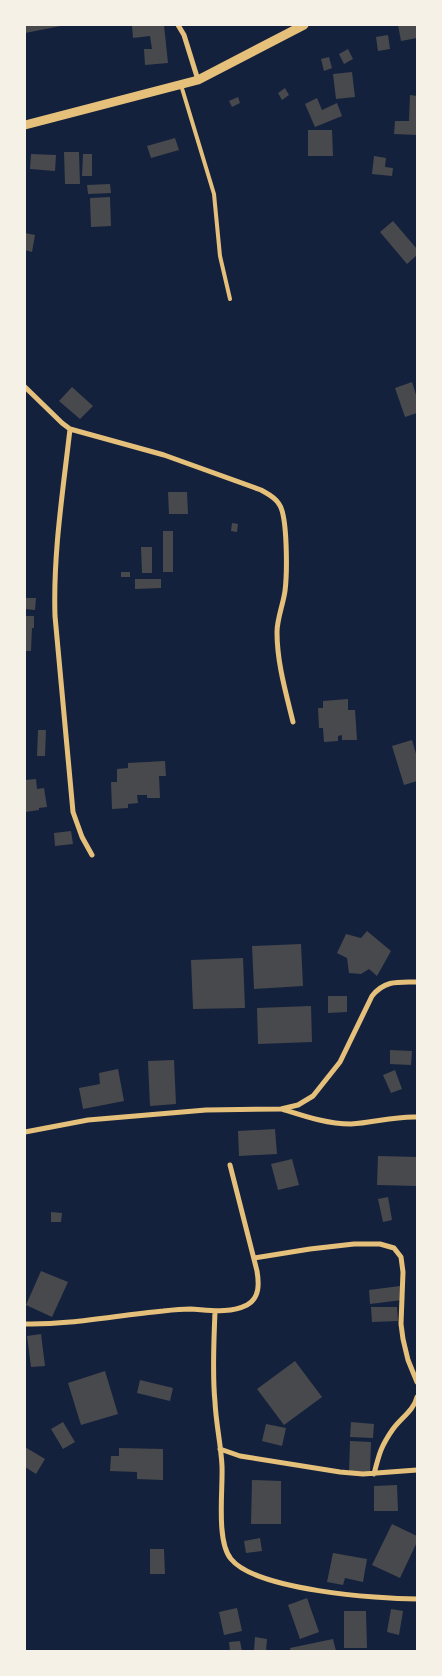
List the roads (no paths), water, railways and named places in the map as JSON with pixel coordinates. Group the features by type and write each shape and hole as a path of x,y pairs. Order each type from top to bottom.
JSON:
{"street":[{"path":"178,25 184,35 198,80"},
{"path":"25,125 198,80 304,25"},
{"path":"25,387 70,429 164,455 261,490 280,504 284,515 285,590 277,639 279,666 293,722"},
{"path":"70,429 58,524 54,587 55,616 73,812 82,837 92,855"},
{"path":"25,1132 88,1120 206,1110 281,1109 298,1104 313,1096 340,1062 372,996 378,989 393,983 417,982"},
{"path":"281,1109 325,1121 351,1124 401,1116 417,1117"},
{"path":"25,1324 51,1325 172,1310 215,1311 233,1309 248,1304 255,1297 259,1286 254,1258 230,1165"},
{"path":"254,1258 354,1244 380,1244 394,1248 401,1258 403,1272 401,1324 403,1340 408,1360 417,1382"},
{"path":"215,1311 214,1401 222,1466 221,1517 224,1541 230,1559 250,1574 276,1583 364,1596 417,1599"},
{"path":"374,1474 380,1450 394,1428 415,1404 417,1397"},
{"path":"220,1450 240,1456 340,1472 374,1474 417,1470"}],"lane":[{"path":"181,85 214,194 220,256 230,299"}]}
